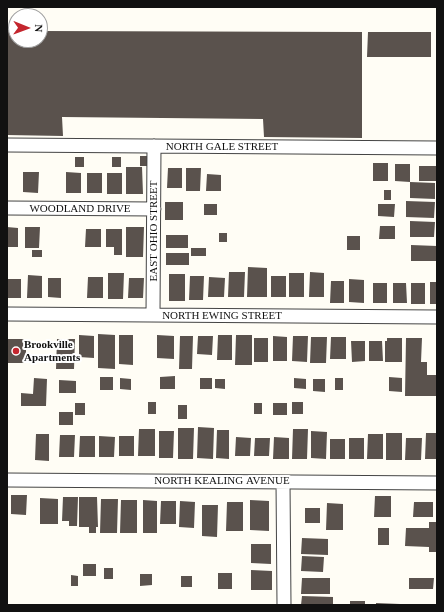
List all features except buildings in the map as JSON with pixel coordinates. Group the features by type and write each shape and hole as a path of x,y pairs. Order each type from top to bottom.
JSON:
{"street":[{"name":"NORTH GALE STREET","path":"7,145 437,148"},
{"name":"EAST OHIO STREET","path":"154,146 154,315"},
{"name":"WOODLAND DRIVE","path":"7,208 154,209"},
{"name":"NORTH EWING STREET","path":"7,314 437,317"},
{"name":"NORTH KEALING AVENUE","path":"7,480 437,483"},
{"path":"283,482 284,605"}],"place":[{"name":"Brookville Apartments","path":"16,351"}]}
